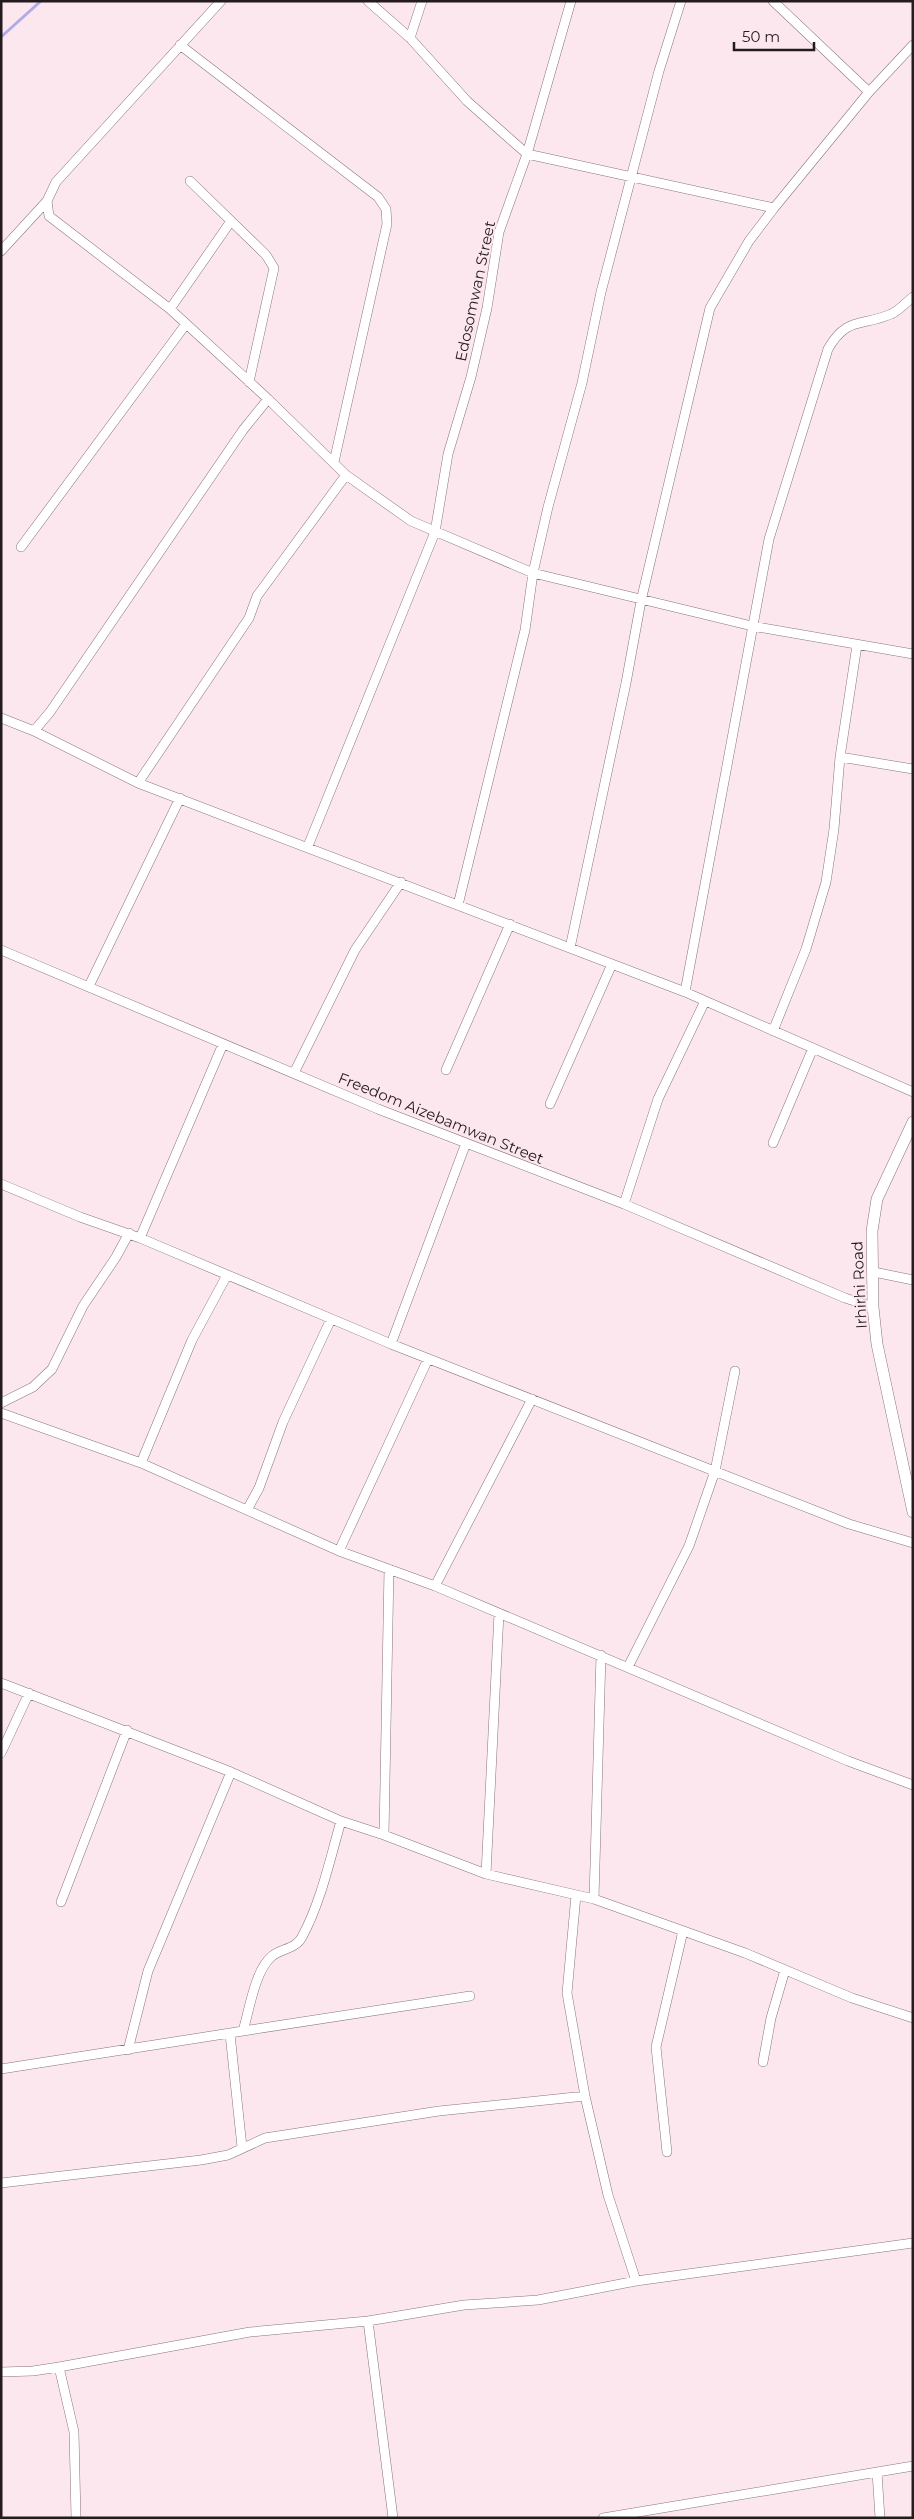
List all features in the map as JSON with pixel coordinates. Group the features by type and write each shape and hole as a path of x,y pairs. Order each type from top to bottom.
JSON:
{"street":[{"path":"1,251 47,201 56,182 221,1"},
{"path":"368,1 410,38 458,93 527,154 774,208"},
{"path":"410,38 422,1"},
{"name":"Edosomwan Street","path":"308,846 435,532 448,454 471,377 487,308 499,232 527,154 571,1"},
{"path":"458,905 525,630 533,573 548,507 582,383 601,292 659,71 681,1"},
{"path":"773,1 869,92"},
{"path":"570,948 626,683 641,600 710,308 749,241 774,208 869,92 913,44"},
{"path":"180,45 378,197 386,209 387,224 334,462"},
{"path":"190,182 271,261 274,268 250,382"},
{"path":"47,201 49,216 170,309 250,382 346,475 411,521 533,573 752,626 913,654"},
{"path":"170,309 231,221"},
{"path":"685,992 702,908 722,784 769,539 828,349 837,333 850,325 875,320 894,313 913,297"},
{"path":"21,547 186,324"},
{"path":"34,731 55,704 243,430 268,399"},
{"path":"138,783 249,618 257,596 346,475"},
{"path":"773,1031 806,949 826,882 834,829 840,757 857,645"},
{"path":"1,718 34,731 138,783 308,846 685,992 913,1092"},
{"path":"840,757 913,769"},
{"path":"89,986 180,798"},
{"path":"294,1072 355,950 401,882"},
{"path":"446,1070 510,924"},
{"name":"Freedom Aizebamwan Street","path":"1,950 378,1109 624,1204 845,1298 873,1307"},
{"path":"550,1104 612,964"},
{"path":"624,1204 658,1099 705,1001"},
{"path":"140,1238 223,1044"},
{"path":"772,1143 813,1048"},
{"name":"Irhirhi Road","path":"913,1122 877,1199 872,1231 873,1307 878,1344 910,1485 913,1512"},
{"path":"392,1344 466,1144"},
{"path":"1,1184 80,1217 129,1233 331,1319 532,1400 849,1524 913,1543"},
{"path":"1,1403 33,1387 52,1369 83,1306 116,1257 129,1233"},
{"path":"874,1272 913,1280"},
{"path":"141,1463 192,1340 227,1275"},
{"path":"247,1510 259,1488 283,1422 331,1319"},
{"path":"339,1551 428,1359"},
{"path":"628,1667 689,1546 714,1471 735,1371"},
{"path":"435,1586 532,1400"},
{"path":"1,1413 141,1463 339,1551 435,1586 848,1761 913,1785"},
{"path":"384,1835 389,1570"},
{"path":"486,1874 499,1613"},
{"path":"594,1899 601,1656"},
{"path":"1,1683 231,1772 341,1821 384,1835 486,1874 594,1899 683,1930 852,1998 913,2018"},
{"path":"1,1753 29,1693"},
{"path":"61,1902 126,1730"},
{"path":"128,2050 148,1971 231,1772"},
{"path":"243,2032 263,1966 272,1955 287,1950 301,1940 320,1892 341,1821"},
{"path":"576,1895 567,1994 585,2096 608,2195 636,2281"},
{"path":"667,2152 656,2047 683,1930"},
{"path":"763,2062 771,2018 785,1970"},
{"path":"1,2069 470,1996"},
{"path":"230,2034 242,2147"},
{"path":"1,2183 202,2160 228,2154 265,2138 439,2111 585,2096"},
{"path":"1,2372 33,2371 59,2367 250,2332 368,2321 464,2305 538,2300 636,2281 913,2243"},
{"path":"368,2321 393,2518"},
{"path":"59,2367 74,2432 76,2518"},
{"path":"603,2518 653,2514 913,2466"},
{"path":"877,2472 880,2518"}],"waterway":[{"path":"1,37 41,1"}]}
